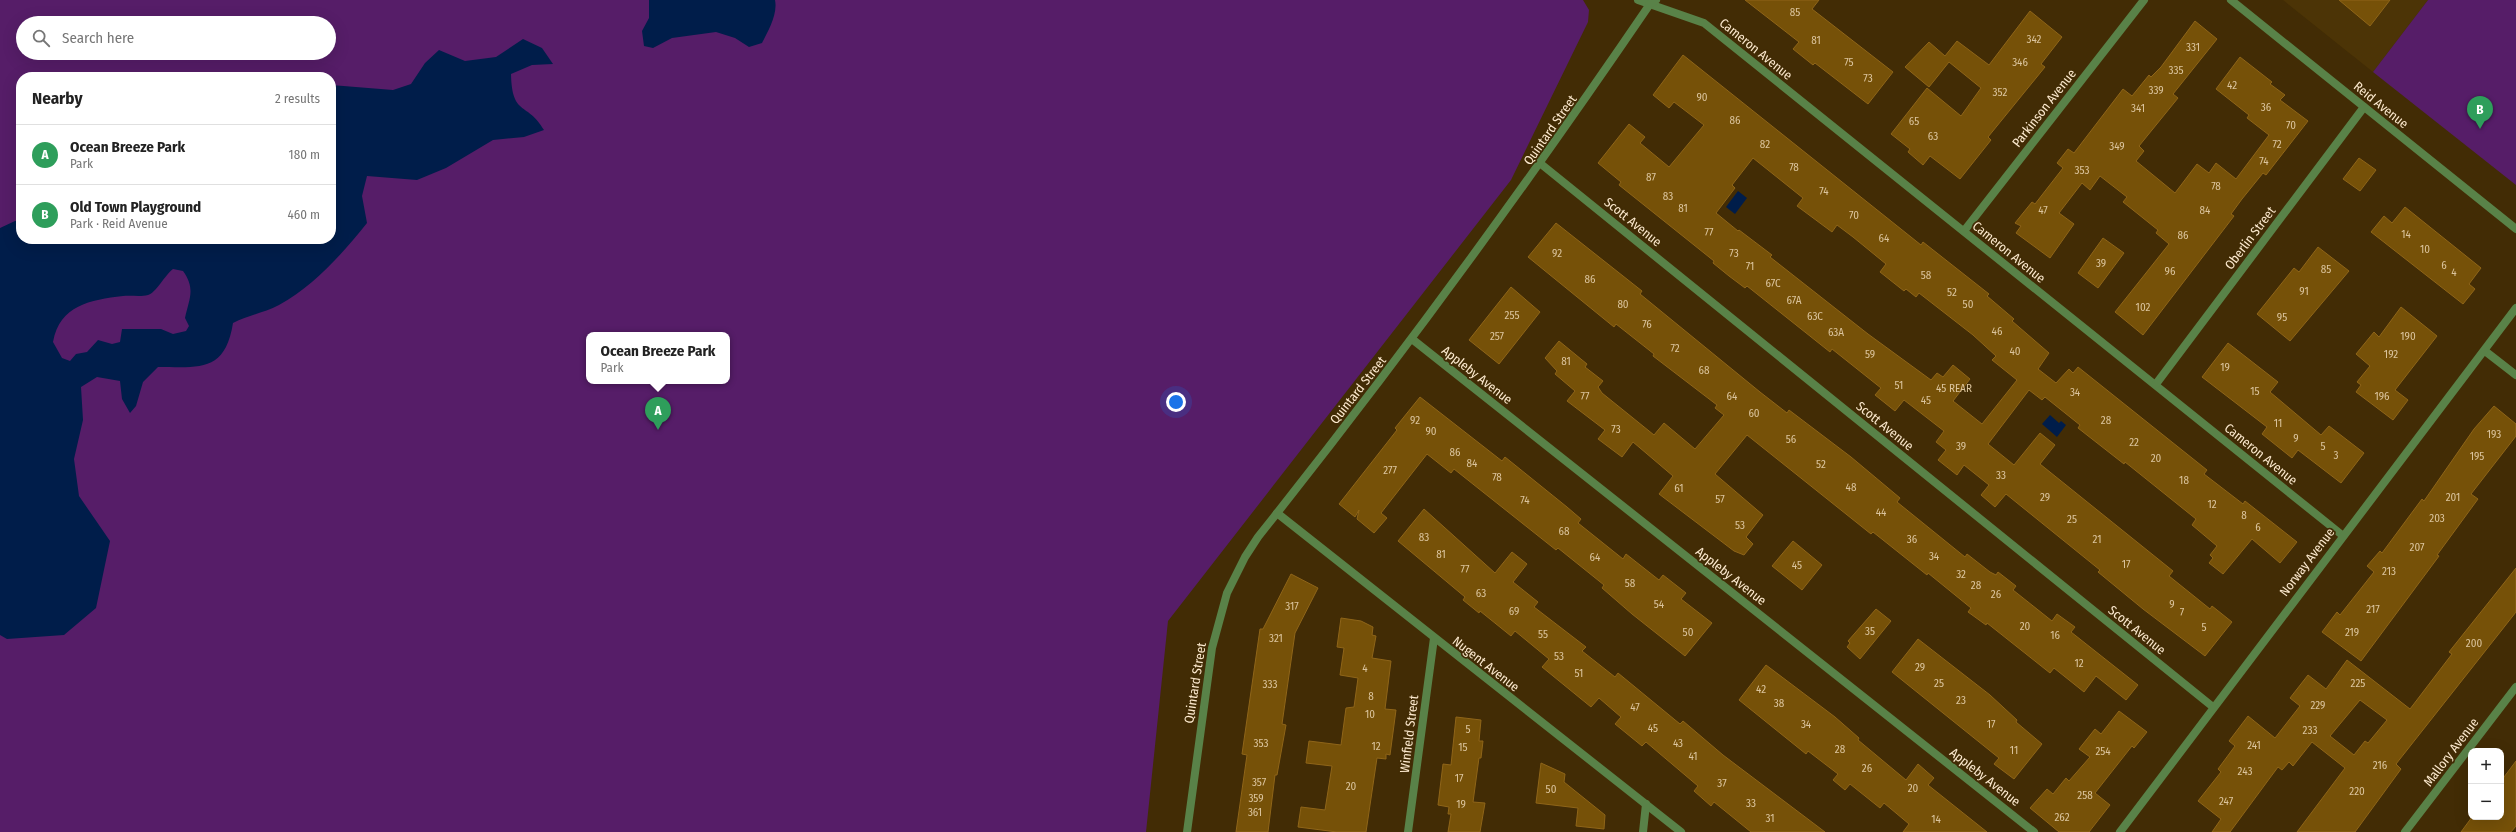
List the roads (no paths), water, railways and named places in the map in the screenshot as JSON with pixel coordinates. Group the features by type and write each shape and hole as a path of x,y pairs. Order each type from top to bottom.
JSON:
{"street":[{"name":"Cameron Avenue","path":"1638,0 1652,1 1704,23 2156,384 2342,535"},
{"name":"Parkinson Avenue","path":"1964,231 2144,0"},
{"name":"Reid Avenue","path":"2231,0 2516,229"},
{"name":"Quintard Street","path":"1187,832 1205,690 1219,616 1227,593 1245,557 1277,513 1412,339 1541,164 1652,1"},
{"name":"Oberlin Street","path":"2156,384 2364,107"},
{"name":"Scott Avenue","path":"1541,164 2213,707"},
{"name":"Norway Avenue","path":"2120,832 2342,535 2485,351 2516,308"},
{"name":"Appleby Avenue","path":"1412,339 2034,832"},
{"path":"2485,351 2516,375"},
{"name":"Nugent Avenue","path":"1277,513 1681,832"},
{"name":"Winfield Street","path":"1408,832 1434,638"},
{"name":"Mallory Avenue","path":"2405,832 2516,687"},
{"path":"1643,832 1646,804"}],"water":[{"path":"649,0 775,0 776,5 772,22 762,43 749,47 735,38 716,32 672,38 653,48 644,46 642,31 649,18"},
{"path":"523,39 542,48 553,64 532,65 511,74 512,88 517,103 538,121 544,130 524,137 493,140 446,168 417,180 367,176 362,196 367,223 348,246 316,279 279,305 233,323 224,351 217,359 208,364 198,366 158,367 143,382 136,406 130,413 122,399 120,381 97,377 81,387 83,420 74,459 79,496 110,541 96,608 64,635 7,639 0,635 0,228 16,221 16,244 336,244 336,85 393,90 411,84 425,63 439,50 465,61 496,57","holes":["173,269 183,271 187,277 190,289 190,300 185,318 189,326 186,331 173,334 161,329 122,329 120,342 112,344 98,340 87,352 76,354 70,361 62,358 53,342 62,320 70,312 78,307 99,300 123,296 142,296 151,294"]},
{"path":"1738,191 1747,198 1735,214 1726,207"},
{"path":"2050,415 2059,423 2061,421 2066,425 2057,437 2042,424"}],"place":[{"name":"Old Town Playground","path":"2480,129"},
{"name":"Ocean Breeze Park","path":"658,430"}]}
